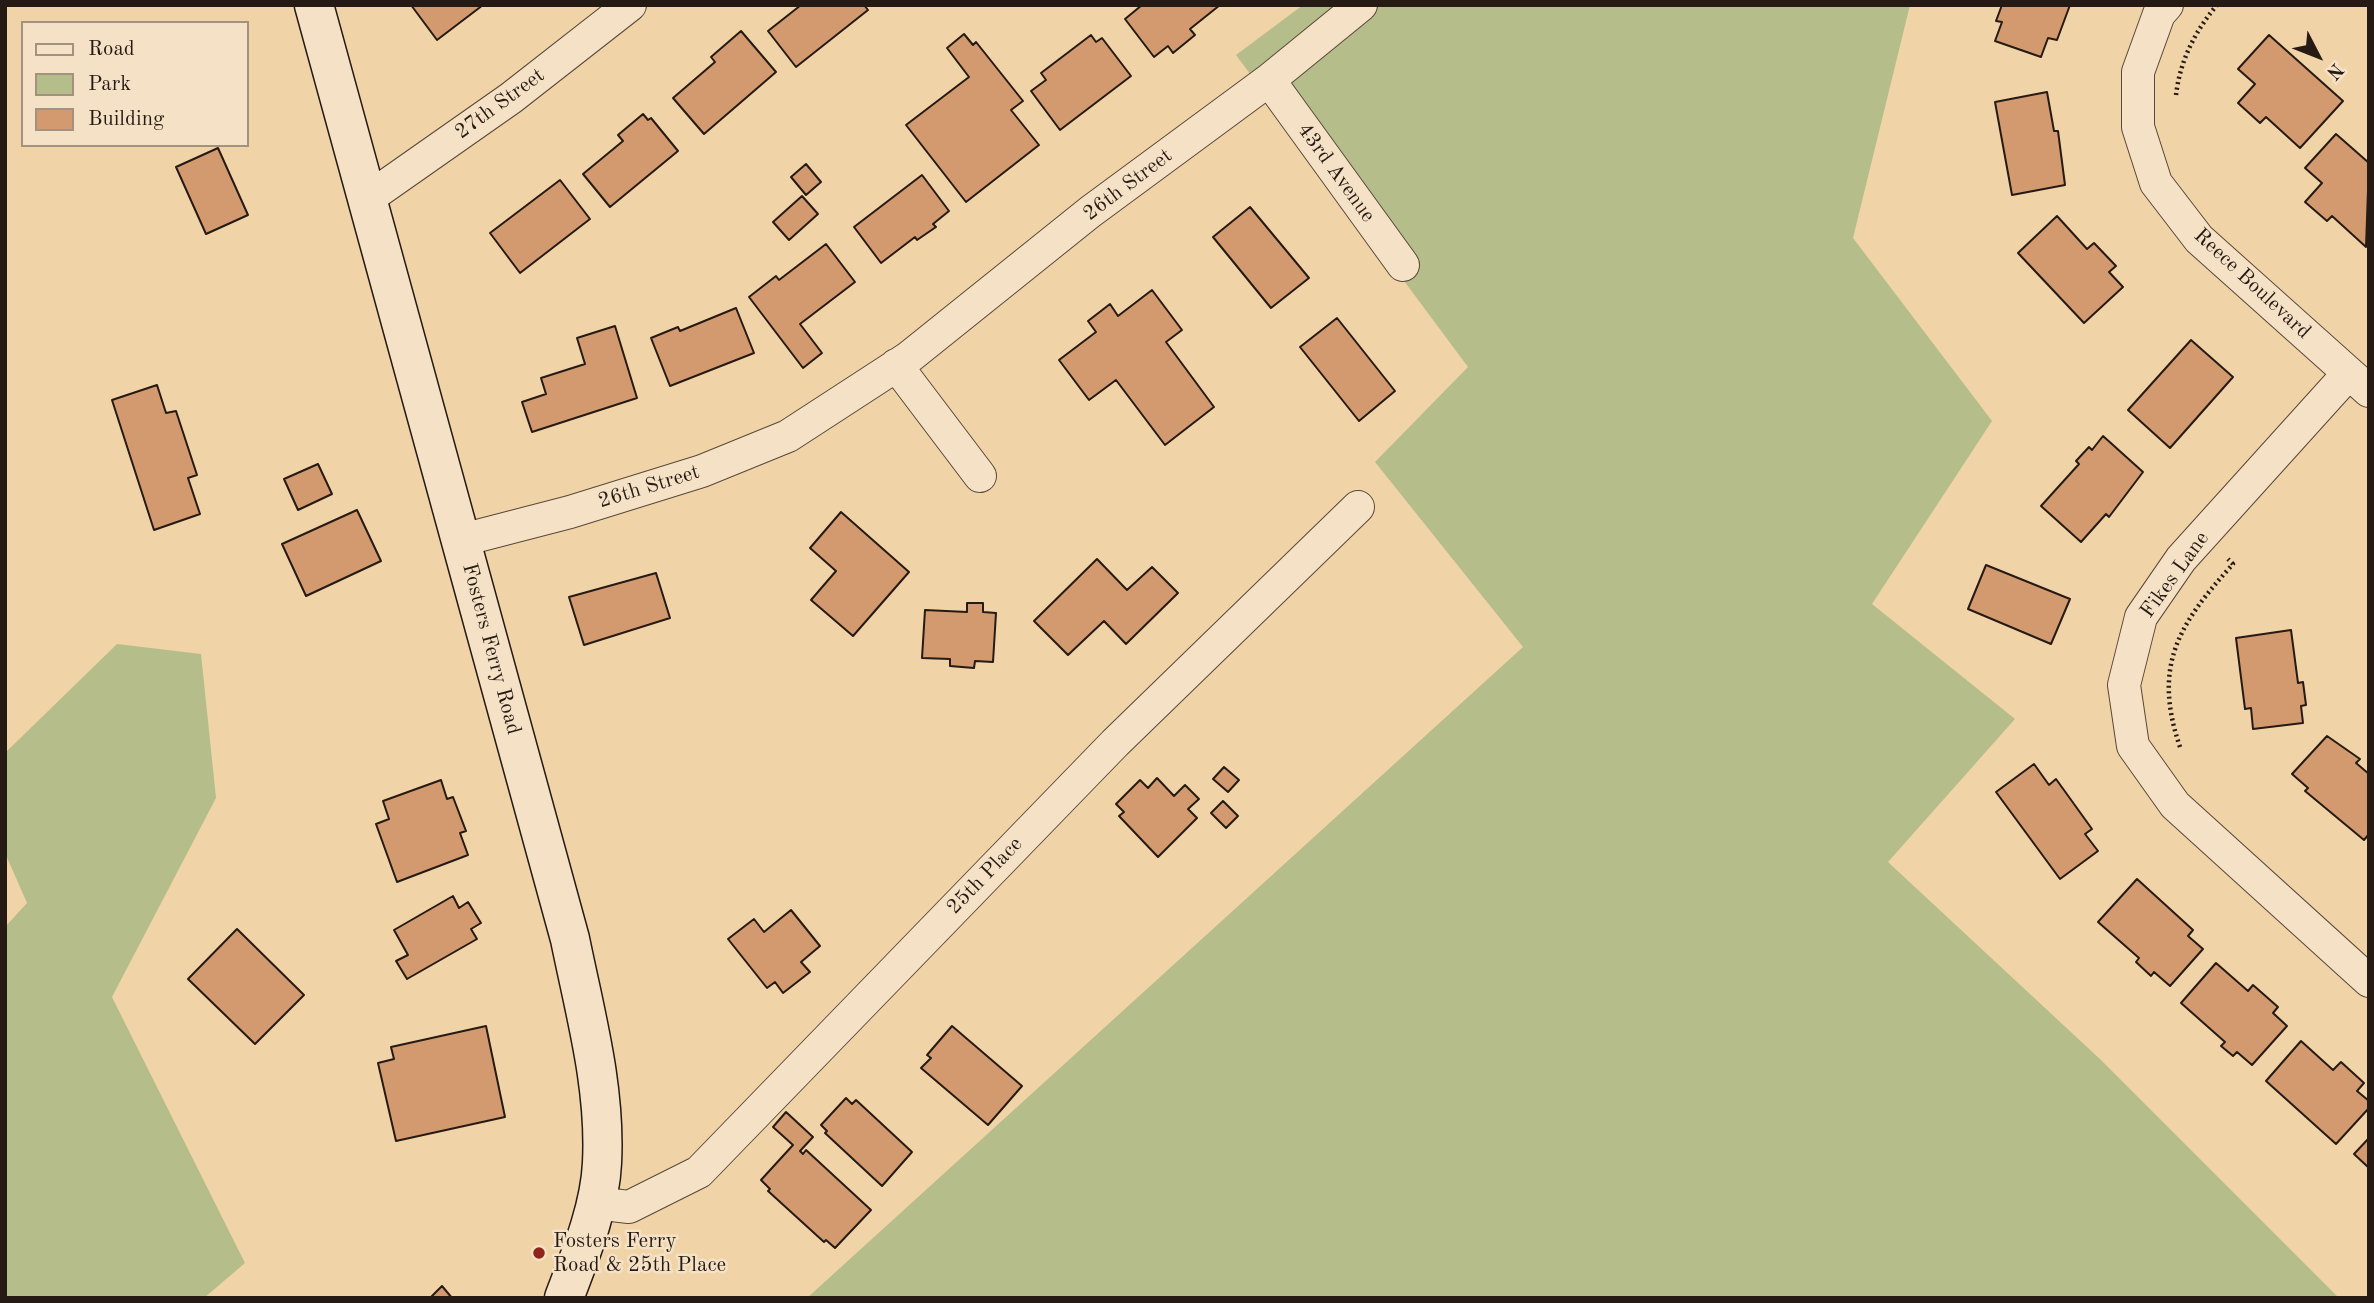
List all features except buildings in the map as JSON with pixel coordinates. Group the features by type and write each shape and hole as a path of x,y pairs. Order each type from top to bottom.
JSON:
{"street":[{"name":"Fosters Ferry Road","path":"314,5 570,939 589,1028 601,1096 602,1165 595,1203 564,1298"},
{"name":"27th Street","path":"367,199 511,98 630,5"},
{"name":"26th Street","path":"462,540 702,471 776,441 848,400 1090,212 1269,80 1360,5"},
{"name":"Reece Boulevard","path":"2167,5 2159,14 2138,72 2138,127 2156,184 2199,239 2359,382"},
{"name":"43rd Avenue","path":"1269,80 1403,265"},
{"path":"896,365 981,476"},
{"name":"Fikes Lane","path":"2359,382 2181,559 2141,617 2124,685 2133,746 2175,805 2369,981"},
{"name":"25th Place","path":"595,1203 629,1207 699,1172 1115,743 1358,507"}],"path":[{"path":"2175,102 2178,77 2188,51 2200,25 2217,5"},
{"path":"2183,753 2170,716 2167,684 2178,639 2200,601 2233,564 2202,536"}],"green space":[{"path":"1303,5 1910,5 1853,238 1992,421 1872,604 2015,719 1888,862 2101,1060 2339,1298 807,1298 1523,647 1375,462 1468,367 1236,55"},
{"path":"117,644 201,654 216,798 112,997 245,1263 204,1298 5,1298 5,927 27,903 5,853 5,753"}],"place":[{"name":"Fosters Ferry Road & 25th Place","path":"539,1253"}]}
